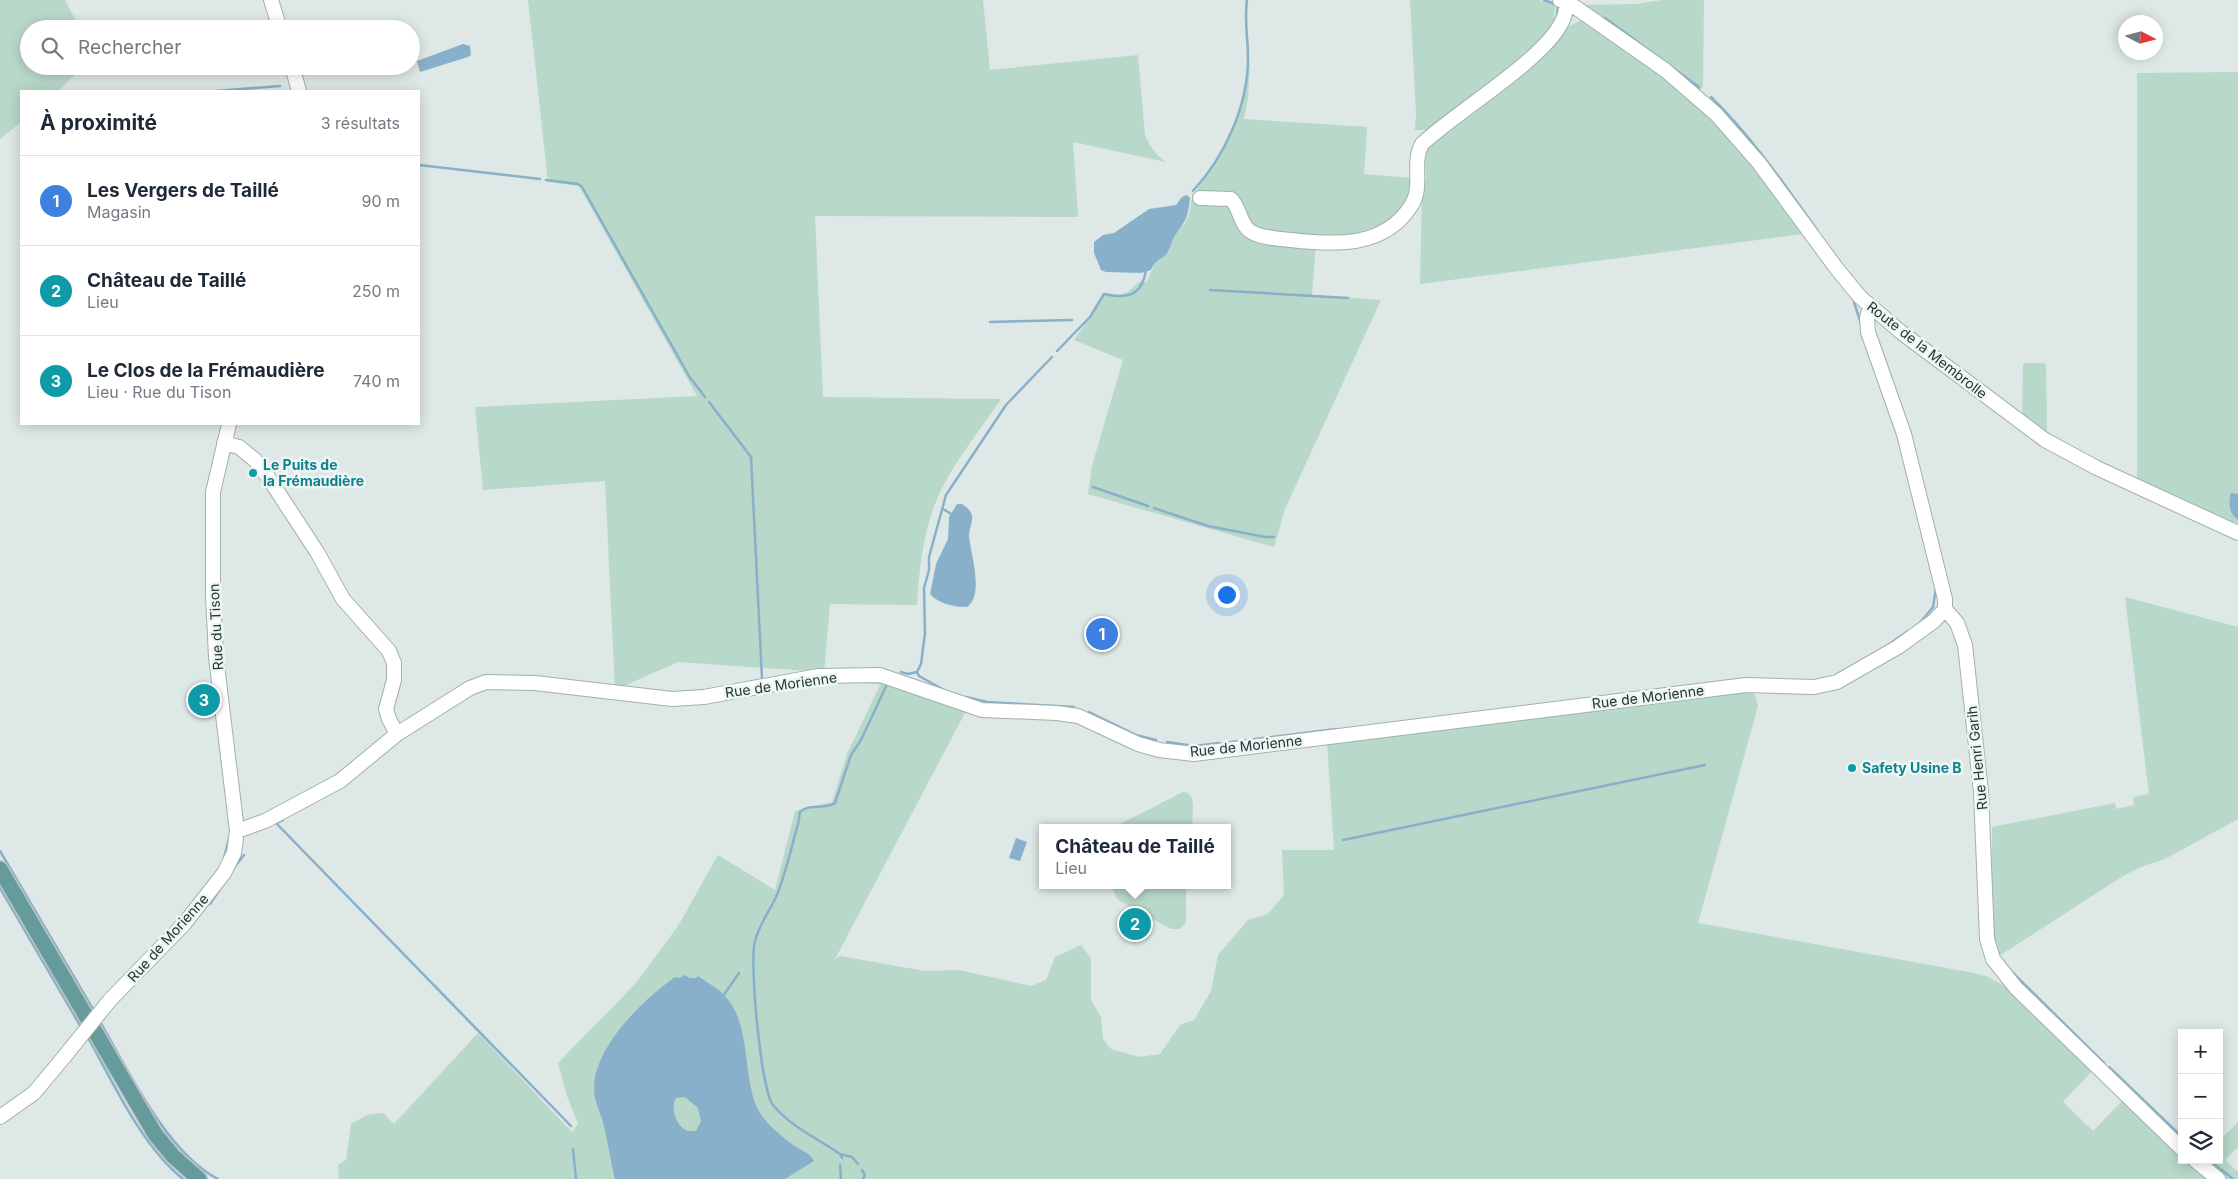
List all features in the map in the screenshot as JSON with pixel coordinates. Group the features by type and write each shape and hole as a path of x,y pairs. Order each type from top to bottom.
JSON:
{"main road":[{"path":"0,869 151,1127 172,1156 199,1179"}],"street":[{"path":"271,0 277,20"},
{"path":"1200,198 1230,199 1238,208 1248,230 1278,238 1345,243 1379,235 1394,225 1412,205 1418,185 1418,153 1422,144 1541,48 1564,18 1563,1"},
{"name":"Route de la Membrolle","path":"1563,1 1664,70 1716,114 1759,163 1836,269 1860,297 1954,373 2046,440 2097,468 2238,533"},
{"path":"295,75 299,90"},
{"name":"Rue Henri Garih","path":"1870,306 1867,318 1868,332 1904,434 1945,599 1945,608 1958,623 1965,645 1981,792 1986,917 1990,953 1998,968 2016,988 2178,1145"},
{"name":"Rue du Tison","path":"229,425 213,492 213,596 216,657 237,831"},
{"path":"224,443 239,447 255,460 317,552 342,599 389,651 394,663 394,680 386,709 388,719 397,734"},
{"name":"Rue de Morienne","path":"0,1118 34,1093 110,1000 184,924 224,873 234,853 237,831 264,822 340,781 397,734 470,688 486,682 535,683 672,699 704,696 818,676 880,675 982,710 1057,713 1078,716 1138,744 1159,750 1194,754 1746,685 1814,687 1837,682 1877,660 1934,621 1945,608"},
{"path":"2200,1164 2218,1179"}],"green space":[{"path":"0,0 65,0 75,20 20,20 20,75 75,75 59,90 20,90 20,123 0,139"},
{"path":"528,0 983,0 990,70 1138,55 1145,135 1159,157 1166,162 1073,142 1078,217 815,216 823,397 1001,399 958,461 937,499 922,551 917,605 830,604 824,672 678,662 615,690 605,481 483,490 475,407 697,396 579,186 548,182"},
{"path":"1410,0 1538,0 1555,4 1554,23 1528,52 1429,130 1415,130 1416,114"},
{"path":"1663,0 1704,0 1703,86 1700,91 1581,5 1635,4"},
{"path":"1583,19 1665,78 1711,117 1748,158 1803,234 1420,284 1422,196 1426,179 1425,151 1429,144 1562,30"},
{"path":"1250,62 1248,98 1244,119 1367,127 1364,174 1411,178 1409,202 1387,230 1316,243 1312,295 1381,300 1285,509 1274,547 1088,494 1092,466 1123,360 1074,340 1105,295 1120,295 1139,282 1147,282 1156,260 1169,250 1176,234 1185,223 1190,211 1192,197 1199,200 1201,195 1195,193 1219,155 1243,104"},
{"path":"2238,72 2238,525 2137,480 2137,73"},
{"path":"2026,363 2043,363 2046,365 2047,433 2022,417 2023,365"},
{"path":"2125,597 2238,627 2238,819 2165,859 2141,867 2123,876 1999,956 1995,943 1991,893 1992,827 2115,803 2116,809 2134,805 2133,797 2149,794"},
{"path":"882,682 966,711 835,959 840,956 925,971 959,970 1031,986 1046,980 1055,957 1081,945 1091,958 1091,1000 1101,1017 1103,1039 1111,1049 1139,1057 1160,1054 1180,1025 1194,1020 1211,991 1218,955 1248,920 1268,914 1284,895 1282,850 1334,850 1327,741 1747,690 1755,695 1758,706 1698,923 1986,976 2009,988 2093,1070 2063,1102 2093,1131 2123,1100 2178,1150 2178,1164 2194,1164 2212,1179 339,1179 338,1165 346,1160 351,1124 367,1115 383,1113 394,1124 478,1033 572,1132 578,1124 567,1096 558,1063 636,983 678,926 718,855 775,890 795,811 832,802 847,754 880,685 836,683 760,694 760,692 824,683"},
{"path":"1183,792 1188,793 1192,798 1192,824 1122,823"},
{"path":"1112,889 1186,889 1186,922 1180,929 1171,929 1118,900"},
{"path":"2238,1122 2238,1147 2225,1160 2238,1172 2238,1179 2218,1179 2205,1164 2223,1164 2223,1137"}],"water":[{"path":"463,44 470,46 471,55 468,57 420,72 420,60"},
{"path":"1187,195 1190,198 1185,221 1167,253 1155,263 1151,270 1141,273 1106,272 1101,270 1094,253 1094,242 1103,235 1114,233 1149,209 1176,205 1182,197"},
{"path":"2231,493 2238,494 2238,520 2230,508"},
{"path":"957,504 962,504 967,508 972,516 969,535 976,584 972,601 967,607 947,604 930,594 936,564 948,539 949,517"},
{"path":"1016,838 1027,842 1020,861 1009,858"},
{"path":"684,975 690,978 698,976 725,996 734,1009 740,1023 751,1089 755,1103 762,1116 777,1132 808,1154 814,1161 785,1179 615,1179 603,1122 595,1098 596,1073 611,1041 635,1011 675,977 680,978","holes":["685,1097 698,1108 701,1121 696,1131 688,1131 680,1126 674,1112 676,1098"]}],"waterway":[{"path":"1193,191 1215,162 1239,112 1247,76 1247,0"},
{"path":"1544,0 1558,5 1557,17"},
{"path":"1605,18 1699,87"},
{"path":"229,90 280,86"},
{"path":"1711,97 1754,145 1817,230"},
{"path":"420,165 540,179"},
{"path":"546,180 578,184 582,187 689,376 705,397"},
{"path":"1057,351 1090,317 1104,294 1120,296 1132,294 1141,285 1146,270"},
{"path":"1210,290 1348,298"},
{"path":"1854,302 1861,324"},
{"path":"990,322 1072,320"},
{"path":"901,672 908,674 917,672 921,664 925,633 924,588 929,570 929,557 946,495 1006,405 1052,357"},
{"path":"709,402 751,457 762,678"},
{"path":"1093,487 1148,506"},
{"path":"1154,508 1208,526 1274,537"},
{"path":"943,509 953,515"},
{"path":"1919,624 1933,607 1936,588"},
{"path":"1888,645 1908,631"},
{"path":"917,672 919,676 944,690"},
{"path":"842,1158 840,1154 788,1120 773,1105 764,1076 757,1025 754,973 755,941 783,879 800,812 804,809 835,803 851,755 861,740 888,682"},
{"path":"812,684 824,683"},
{"path":"966,697 987,702 1074,707"},
{"path":"1089,712 1136,735 1156,740"},
{"path":"1231,742 1336,729"},
{"path":"1167,742 1194,746 1219,743"},
{"path":"1343,840 1705,765"},
{"path":"283,820 276,823 571,1126"},
{"path":"224,858 229,839"},
{"path":"0,851 94,1011"},
{"path":"233,869 244,855"},
{"path":"0,888 81,1027"},
{"path":"210,904 220,889"},
{"path":"2012,972 2104,1063"},
{"path":"723,996 739,973"},
{"path":"99,1020 150,1108 166,1130 199,1167 218,1179"},
{"path":"87,1036 141,1132 168,1166 183,1179"},
{"path":"2109,1067 2178,1133"},
{"path":"573,1149 576,1179"},
{"path":"840,1154 852,1157 858,1164"},
{"path":"2214,1164 2233,1179"},
{"path":"840,1165 841,1179"},
{"path":"862,1170 865,1175 863,1179"}],"place":[{"name":"Le Puits de la Frémaudière","path":"253,473"},
{"name":"Les Vergers de Taillé","path":"1102,634"},
{"name":"Le Clos de la Frémaudière","path":"204,700"},
{"name":"Safety Usine B","path":"1852,768"},
{"name":"Château de Taillé","path":"1135,924"}]}
